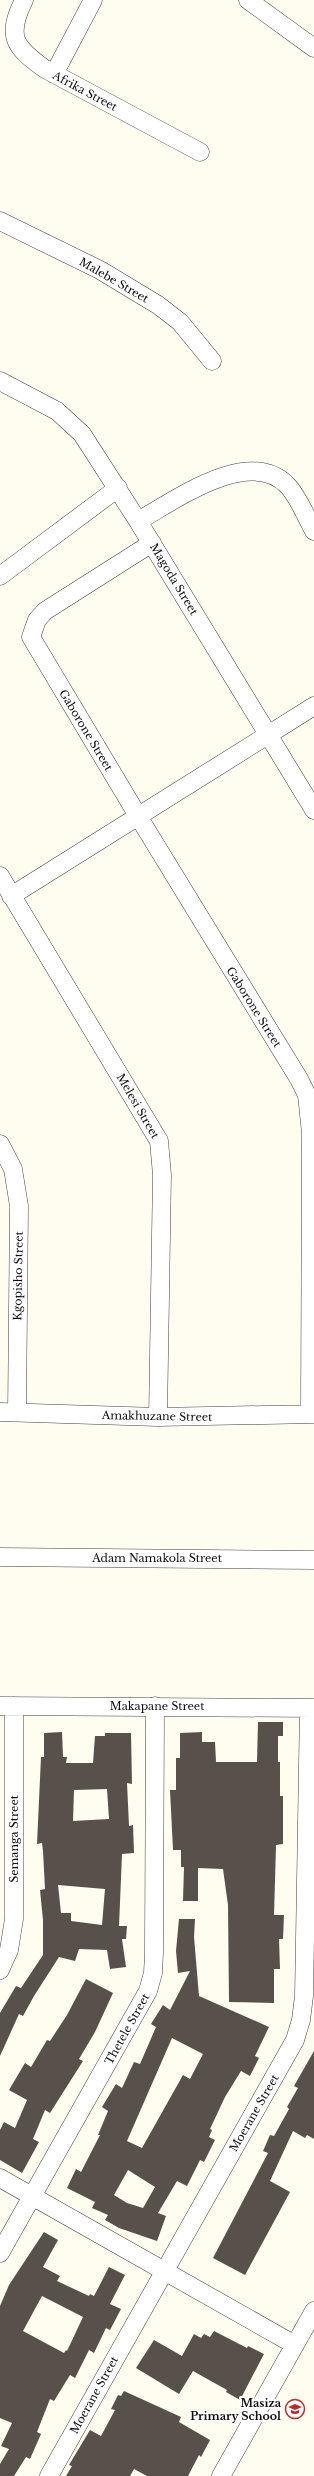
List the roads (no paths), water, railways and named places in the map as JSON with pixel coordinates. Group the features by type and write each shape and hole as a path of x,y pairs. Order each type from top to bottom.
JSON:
{"street":[{"name":"Afrika Street","path":"24,0 13,30 18,45 26,56 54,74 200,152"},
{"path":"54,74 93,0"},
{"path":"248,0 314,48"},
{"name":"Malebe Street","path":"0,221 100,270 158,305 180,322 212,361"},
{"name":"Magoda Street","path":"0,381 40,400 70,421 82,434 152,543 314,810"},
{"path":"138,521 213,480 235,472 255,471 275,476 289,487 314,531"},
{"path":"0,576 118,488"},
{"name":"Gaborone Street","path":"152,543 45,611 32,631 35,646 295,1072 307,1095 310,1133 312,1414"},
{"path":"11,896 314,706"},
{"name":"Melesi Street","path":"0,876 158,1140 162,1175 158,1417"},
{"name":"Kgopisho Street","path":"0,1144 13,1168 19,1206 8,1412"},
{"name":"Amakhuzane Street","path":"8,1412 158,1417 312,1414"},
{"name":"Adam Namakola Street","path":"0,1557 314,1560"},
{"name":"Makapane Street","path":"7,1706 312,1708"},
{"name":"Semanga Street","path":"0,1970 9,1950 14,1919 7,1706"},
{"name":"Thetele Street","path":"0,2254 148,1991 153,1973 155,1706"},
{"name":"Moerane Street","path":"49,2476 295,2040 301,2020 304,1996 312,1708"},
{"path":"0,2178 295,2345"},
{"path":"222,2476 314,2311"}],"place":[{"name":"Masiza Primary School","path":"295,2409"}]}
